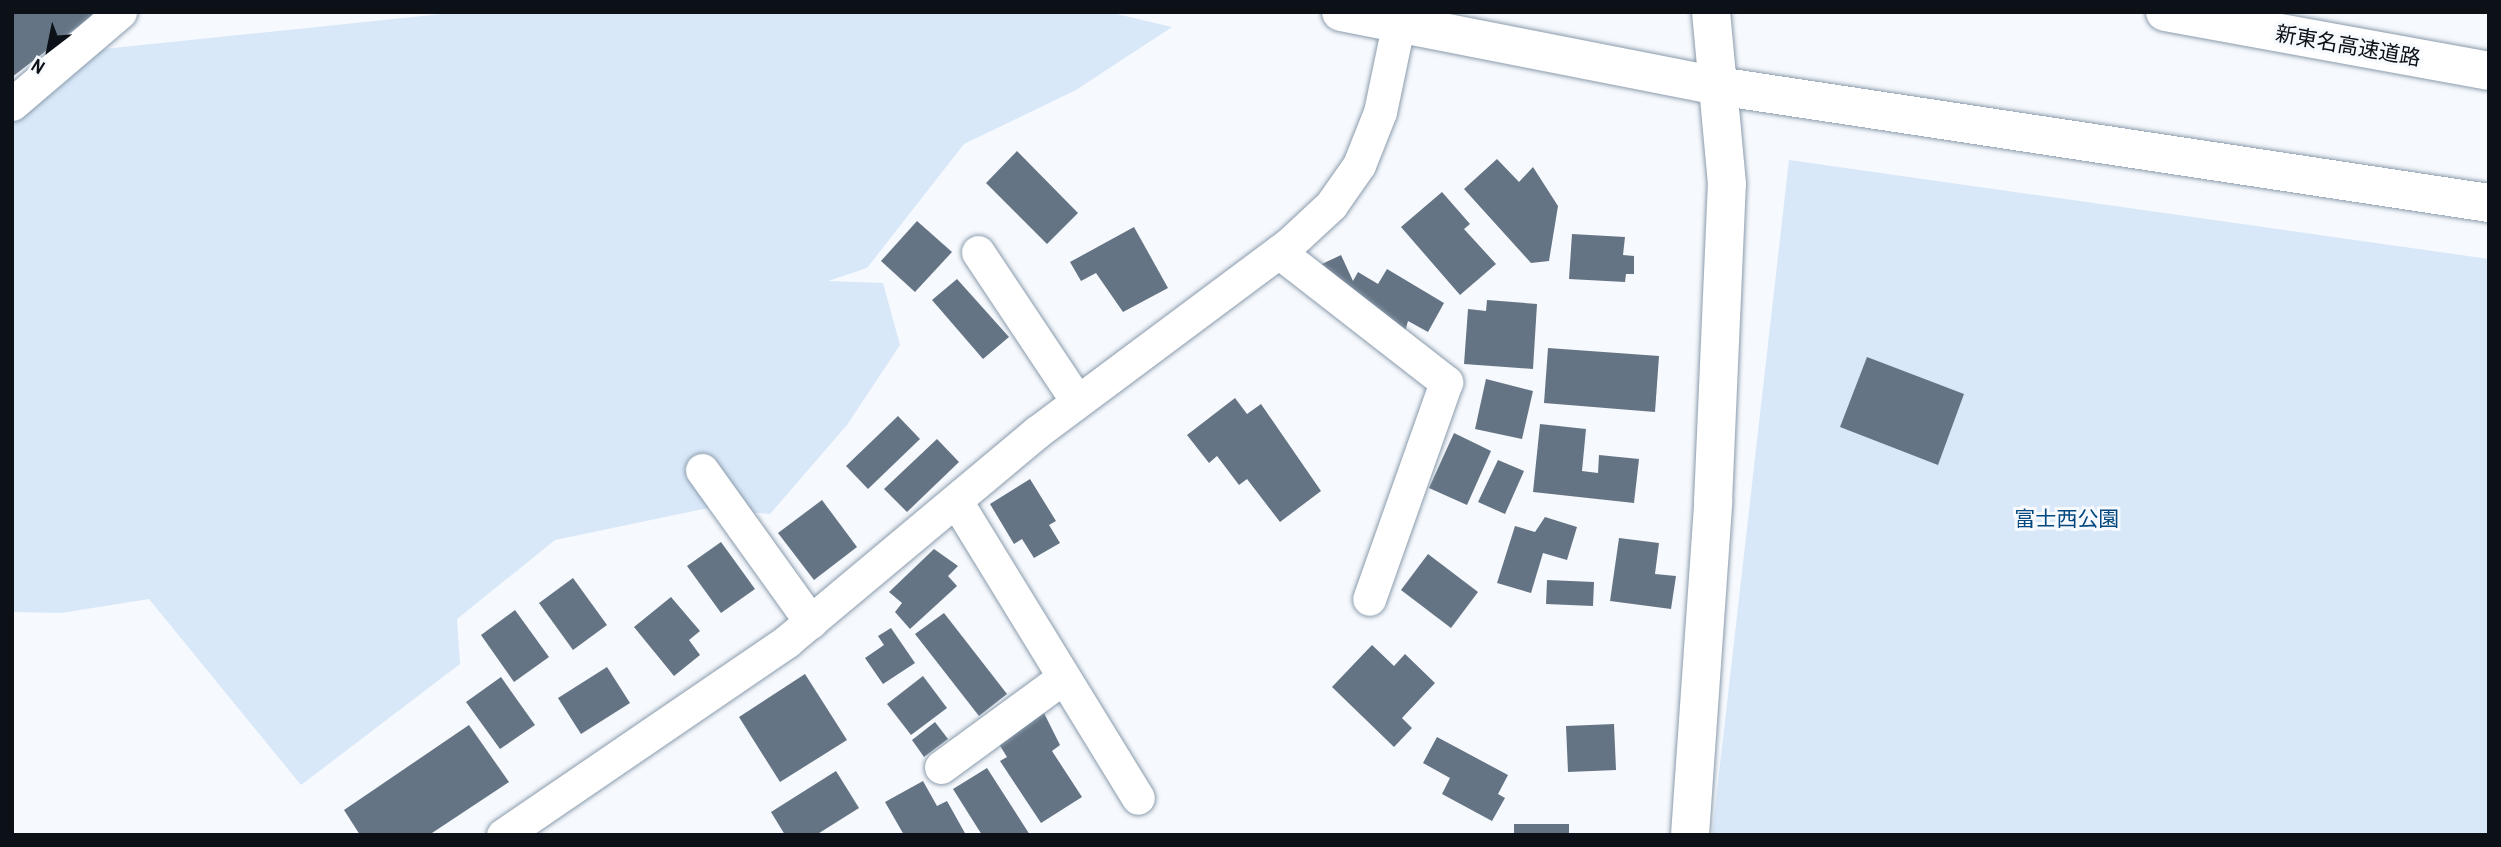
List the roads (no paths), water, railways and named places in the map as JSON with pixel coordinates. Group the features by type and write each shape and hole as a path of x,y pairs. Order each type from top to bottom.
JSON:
{"main road":[{"path":"1341,12 1398,26 1718,86 2489,203"},
{"path":"1690,835 1727,184 1711,12"},
{"name":"新東名高速道路","path":"2165,12 2489,71"}],"street":[{"path":"12,104 120,12"},
{"path":"503,835 811,622 1077,401 1279,251 1331,205 1359,165 1380,112 1398,26"},
{"path":"1279,251 1446,382 1369,599"},
{"path":"978,252 1077,401"},
{"path":"702,470 811,622"},
{"path":"956,501 1139,798"},
{"path":"941,767 1064,677"}],"park label":[{"name":"富士西公園","path":"2067,519"}]}
